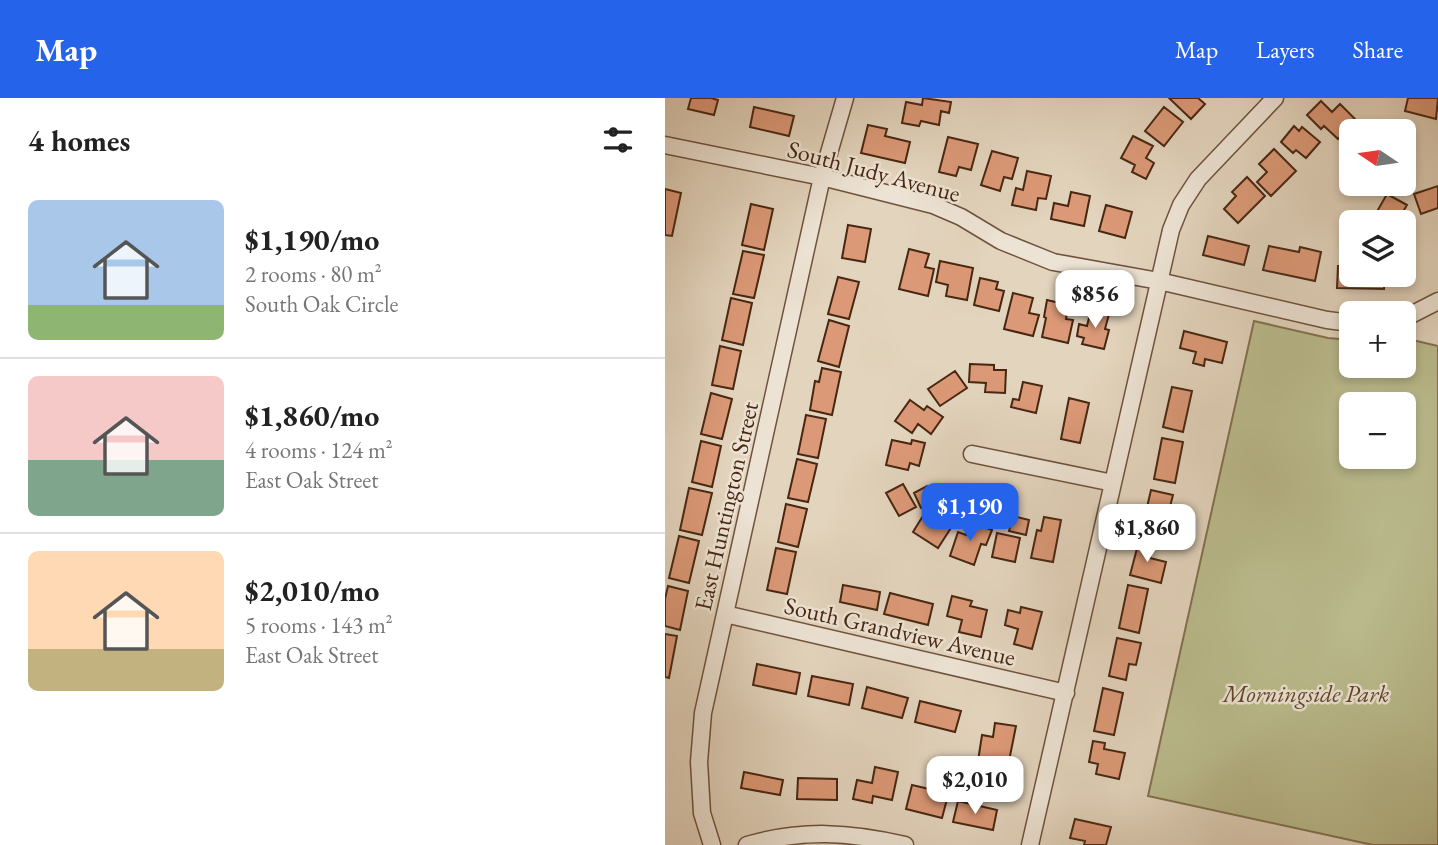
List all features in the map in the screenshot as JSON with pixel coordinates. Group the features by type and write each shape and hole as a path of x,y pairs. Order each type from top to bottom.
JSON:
{"street":[{"name":"East Huntington Street","path":"712,845 702,813 699,762 703,713 822,177 845,98"},
{"path":"1030,845 1171,230 1181,205 1198,179 1276,98"},
{"name":"South Judy Avenue","path":"665,145 822,177 933,205 961,217 1001,241 1053,262 1159,281 1339,322"},
{"path":"1416,312 1438,301"},
{"path":"972,454 1112,483"},
{"name":"South Grandview Avenue","path":"725,614 1066,693"},
{"path":"747,845 795,835 833,833 905,845"}],"green space":[{"name":"Morningside Park","path":"1254,321 1339,339 1339,378 1416,378 1416,341 1438,346 1438,845 1373,845 1148,796"}],"building":[{"path":"691,98 718,100 714,115 688,109"},
{"path":"923,98 951,102 949,113 941,111 939,125 921,121 919,126 902,123 906,102 922,105"},
{"path":"1169,98 1198,98 1205,104 1191,119"},
{"path":"1408,98 1438,98 1436,119 1405,111"},
{"path":"1321,101 1332,112 1340,104 1355,119 1339,119 1338,139 1324,126 1321,129 1307,115"},
{"path":"754,107 794,116 789,136 750,127"},
{"path":"1164,107 1183,122 1164,146 1145,131"},
{"path":"868,125 887,129 885,136 910,142 905,163 861,153"},
{"path":"1294,126 1299,131 1302,127 1320,142 1306,158 1296,150 1293,153 1281,142"},
{"path":"1133,136 1153,146 1146,158 1154,163 1146,179 1132,172 1135,165 1121,158"},
{"path":"948,137 978,144 971,170 959,167 956,176 939,172"},
{"path":"1274,149 1296,171 1271,196 1257,182 1267,172 1259,164"},
{"path":"992,151 1018,158 1012,179 1004,177 1000,191 981,185"},
{"path":"1027,171 1051,176 1046,199 1038,198 1036,210 1012,205 1016,188 1023,190"},
{"path":"1247,177 1265,196 1238,223 1224,209 1236,196 1232,192"},
{"path":"1438,186 1438,208 1421,214 1416,193"},
{"path":"665,189 681,193 672,236 665,235"},
{"path":"1071,192 1090,196 1084,226 1051,219 1054,203 1068,206"},
{"path":"1386,196 1407,205 1404,210 1378,210"},
{"path":"751,204 773,209 764,250 742,245"},
{"path":"1106,205 1132,212 1125,238 1099,231"},
{"path":"848,225 871,229 865,262 842,258"},
{"path":"1208,236 1249,246 1244,265 1203,255"},
{"path":"1269,246 1299,252 1300,247 1321,252 1315,281 1263,270"},
{"path":"909,249 929,254 925,267 934,269 928,296 899,289"},
{"path":"743,251 764,255 754,298 733,294"},
{"path":"940,261 973,268 967,300 946,296 948,285 936,282"},
{"path":"1339,266 1339,287 1384,289 1337,288"},
{"path":"838,277 859,282 849,319 828,314"},
{"path":"980,278 998,282 996,289 1004,291 999,311 974,305"},
{"path":"1013,293 1033,298 1029,313 1039,315 1033,336 1004,329"},
{"path":"731,298 752,303 743,345 722,340"},
{"path":"1047,300 1064,304 1062,311 1067,313 1066,319 1073,320 1068,343 1042,337"},
{"path":"1091,310 1109,314 1105,329 1109,330 1104,349 1082,344 1084,338 1077,336 1079,324 1087,326"},
{"path":"829,320 849,326 839,367 818,361"},
{"path":"1184,331 1227,342 1222,363 1205,359 1204,366 1193,363 1196,352 1180,348"},
{"path":"720,346 741,351 733,389 712,385"},
{"path":"970,364 994,365 994,370 1006,370 1005,393 985,392 986,383 969,382"},
{"path":"822,368 841,372 832,415 810,410 815,381 819,382"},
{"path":"955,371 967,388 940,406 928,389"},
{"path":"1023,382 1042,386 1036,413 1011,407 1013,399 1019,400"},
{"path":"1172,387 1192,391 1183,432 1163,427"},
{"path":"711,393 732,399 722,439 701,434"},
{"path":"1069,398 1089,403 1080,443 1061,439"},
{"path":"910,400 924,410 927,406 943,417 931,434 918,424 912,433 895,421"},
{"path":"806,415 826,419 818,458 798,454"},
{"path":"1162,438 1183,442 1175,483 1154,479"},
{"path":"892,440 911,444 912,440 925,443 919,466 910,463 908,470 886,465"},
{"path":"701,441 721,446 712,487 692,482"},
{"path":"797,459 817,464 808,502 788,498"},
{"path":"903,484 916,507 899,516 886,493"},
{"path":"927,486 935,502 921,508 914,493"},
{"path":"689,488 712,493 702,535 680,530"},
{"path":"1151,490 1173,495 1163,534 1142,529"},
{"path":"786,504 807,509 798,547 778,542"},
{"path":"940,510 956,520 938,548 913,532 926,511 935,517"},
{"path":"1013,516 1029,520 1026,535 1009,531"},
{"path":"1044,517 1061,520 1053,562 1031,558 1037,530 1041,531"},
{"path":"971,522 992,530 986,545 981,544 974,565 950,556 958,532 966,535"},
{"path":"997,533 1020,538 1015,562 992,557"},
{"path":"679,536 699,541 689,583 669,578"},
{"path":"1139,541 1153,544 1150,558 1166,562 1161,583 1130,575"},
{"path":"776,548 796,552 787,594 767,590"},
{"path":"843,585 880,592 877,610 840,602"},
{"path":"1128,585 1148,589 1139,633 1119,628"},
{"path":"668,586 688,591 680,630 665,626"},
{"path":"890,593 933,604 928,625 884,614"},
{"path":"952,596 972,601 970,606 987,610 981,637 959,632 962,620 947,616"},
{"path":"1021,607 1042,612 1032,649 1014,644 1018,629 1005,625 1008,610 1020,613"},
{"path":"665,634 677,636 669,678 665,677"},
{"path":"1117,638 1141,643 1136,665 1129,664 1126,680 1109,676"},
{"path":"757,664 800,673 796,694 753,685"},
{"path":"812,676 853,684 849,705 808,696"},
{"path":"867,687 908,698 902,718 862,708"},
{"path":"1103,688 1123,693 1114,735 1094,731"},
{"path":"920,701 961,711 955,732 915,722"},
{"path":"995,723 1016,726 1008,766 978,761 982,735 993,737"},
{"path":"1093,741 1105,743 1104,749 1125,753 1119,779 1096,774 1098,764 1089,762"},
{"path":"875,767 898,772 892,800 873,796 872,803 853,799 857,780 872,783"},
{"path":"744,772 783,780 780,795 741,788"},
{"path":"798,778 837,779 837,800 797,799"},
{"path":"912,785 942,792 940,798 947,799 942,818 906,809"},
{"path":"958,801 997,810 993,830 953,822"},
{"path":"1075,819 1111,827 1106,845 1084,845 1085,841 1070,838"}]}
